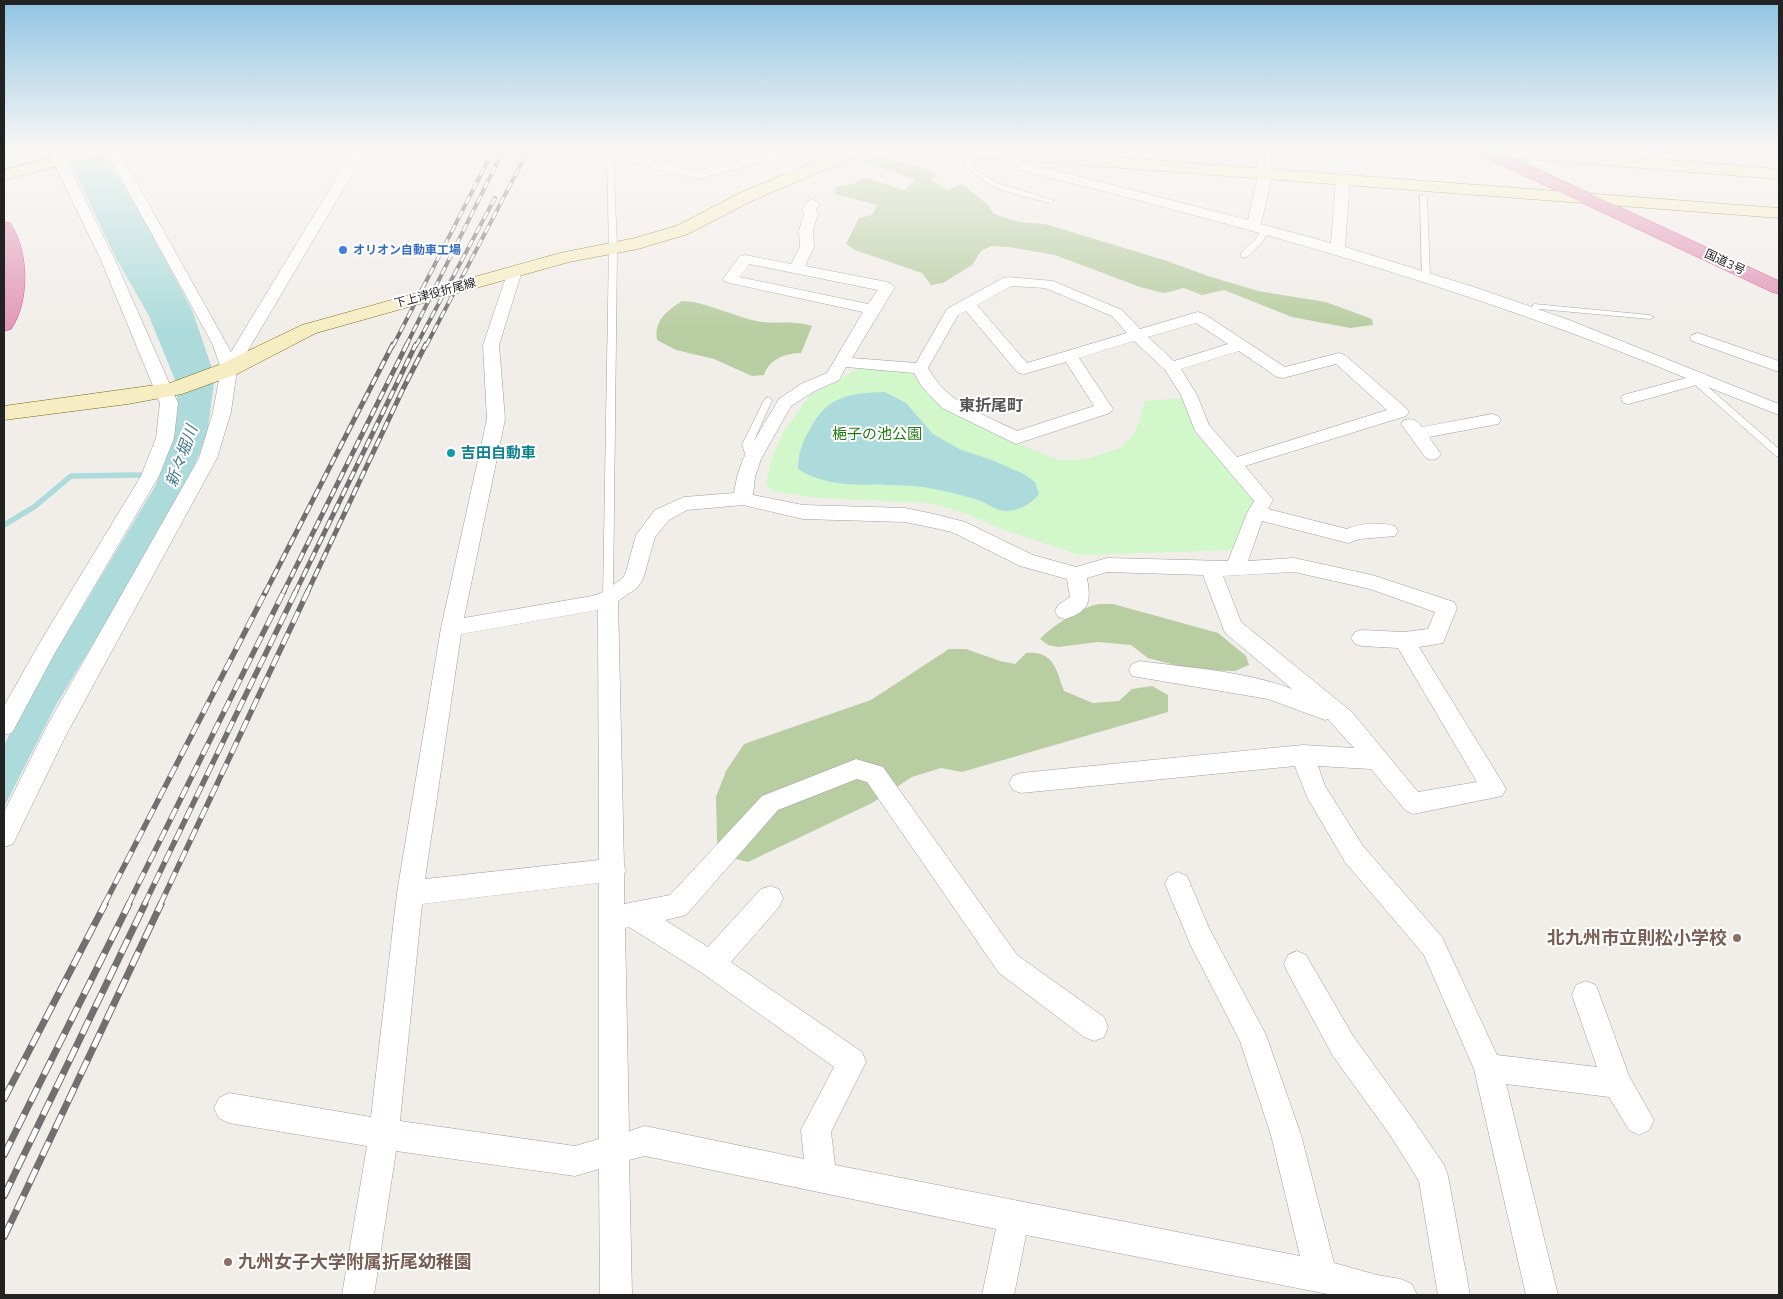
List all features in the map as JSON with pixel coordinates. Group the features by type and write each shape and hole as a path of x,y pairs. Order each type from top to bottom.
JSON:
{"highway":[{"name":"国道3号","path":"1611,210 1779,283"},
{"name":"国道3号","path":"1634,210 1779,283"},
{"path":"4,227 9,237 16,278 4,325"}],"main road":[{"name":"下上津役折尾線","path":"4,413 169,390 229,369 278,343 354,315 567,257 638,244 682,230 722,210"},
{"path":"1736,210 1779,213"}],"street":[{"path":"4,726 49,645 150,476 165,438 169,390 85,210"},
{"path":"145,210 222,345 229,369"},
{"path":"4,836 56,730 208,458 222,412 229,369 325,210"},
{"path":"796,268 807,247 806,231 811,212 809,210"},
{"path":"1191,210 1261,227 1338,250 1532,312 1690,377 1779,410"},
{"path":"1261,227 1262,210"},
{"path":"1338,250 1341,210"},
{"path":"743,499 746,477 752,459 786,402 807,388 833,376 872,309 888,287 745,259 730,279 872,309"},
{"path":"358,1295 384,1134 410,893 451,628 496,419 491,345 515,271"},
{"path":"920,368 926,361 952,312 1008,281 1048,284 1117,313 1171,367 1189,395 1201,428 1264,500 1256,514 1235,569"},
{"path":"968,304 1024,368 1198,317 1239,346 1283,373 1339,358 1400,412 1432,454"},
{"path":"1698,338 1779,367"},
{"path":"1171,367 1239,346"},
{"path":"920,368 928,383 948,404 1016,438 1104,409 1070,356"},
{"path":"840,362 920,368"},
{"path":"1629,399 1690,377"},
{"path":"1234,464 1400,412"},
{"path":"1418,434 1492,420"},
{"path":"451,628 594,603 608,598 630,583 636,574 646,535 662,515 684,504 743,499 803,512 905,515 934,521 958,527 1027,561 1076,574 1106,565 1235,569 1294,565 1322,569 1372,582 1446,608 1436,637 1404,640 1362,638"},
{"path":"1256,514 1348,536 1357,532 1388,532"},
{"path":"1210,568 1232,627 1344,719 1413,803 1494,789 1404,640"},
{"path":"1065,611 1077,604 1080,597 1076,574"},
{"path":"608,598 613,870 623,917 613,1151 616,1295"},
{"path":"1140,670 1230,682 1270,690 1344,719"},
{"path":"1021,783 1303,755 1377,759"},
{"path":"1303,755 1315,790 1354,854 1433,946 1488,1068 1542,1295"},
{"path":"623,917 677,906 770,803 856,769 875,774 1008,964 1094,1027"},
{"path":"410,893 613,870"},
{"path":"1178,884 1200,937 1252,1035 1286,1135 1320,1276"},
{"path":"711,964 770,898"},
{"path":"623,917 711,964 852,1062 816,1130 821,1176"},
{"path":"1297,964 1343,1046 1400,1125 1433,1176 1454,1295"},
{"path":"1586,995 1617,1084 1639,1120"},
{"path":"1488,1068 1617,1084"},
{"path":"228,1108 384,1134 575,1161 645,1141 1014,1217 1320,1276 1386,1294"},
{"path":"998,1295 1014,1217"}],"lane":[{"path":"608,598 613,248 612,210"},
{"path":"1423,210 1426,277"},
{"path":"1244,254 1257,243 1261,227"},
{"path":"1532,312 1537,306 1650,317"},
{"path":"1690,377 1779,454"},
{"path":"752,459 747,445 768,400"}],"green space":[{"path":"875,210 991,210 994,214 1019,222 1045,224 1258,291 1326,302 1372,319 1373,325 1350,328 1292,317 1224,290 1202,295 1184,288 1165,293 1159,292 1140,287 1055,255 1009,247 992,246 982,250 972,265 943,283 931,285 922,273 855,250 846,244 859,218 872,215"},
{"path":"682,301 700,304 761,322 806,324 812,326 801,353 779,358 766,369 764,375 752,376 714,359 676,350 657,340 658,327 663,317 671,308"},
{"name":"梔子の池公園","path":"861,366 907,370 916,377 942,407 1018,444 1059,460 1090,458 1120,448 1133,435 1139,423 1145,401 1186,398 1255,500 1233,550 1080,555 1004,530 965,513 928,503 820,498 772,491 766,484 772,458 783,433 810,395"},
{"path":"1100,604 1113,604 1218,633 1246,656 1249,665 1235,671 1194,670 1148,658 1131,645 1098,642 1058,647 1048,645 1040,639 1068,617 1085,608"},
{"path":"949,649 966,649 1000,661 1015,664 1026,653 1043,655 1048,658 1056,669 1064,691 1093,703 1119,701 1132,689 1152,686 1168,695 1168,712 962,772 941,768 912,777 872,803 748,862 719,855 716,797 726,771 744,744 871,700"}],"water":[{"name":"新々堀川","path":"93,210 137,210 192,310 213,371 214,383 207,435 188,481 140,566 56,705 4,807 4,745 36,685 156,485 177,418 175,380 149,316 116,258"},
{"path":"885,392 906,403 933,434 961,450 992,460 1024,474 1035,482 1039,494 1028,504 1020,508 1002,511 978,500 935,489 895,485 845,484 813,477 798,469 800,453 807,434 824,409 841,398 850,395"}],"waterway":[{"path":"4,525 34,507 71,476 140,475"}],"railway":[{"path":"393,346 463,210"},
{"path":"406,346 474,210"},
{"path":"416,346 489,210"},
{"path":"426,346 497,210"},
{"path":"265,593 393,344"},
{"path":"283,593 407,344"},
{"path":"295,593 416,344"},
{"path":"307,593 426,344"},
{"path":"104,905 266,591"},
{"path":"128,905 284,591"},
{"path":"144,905 296,591"},
{"path":"160,905 308,591"},
{"path":"4,1099 105,904"},
{"path":"4,1155 129,904"},
{"path":"4,1196 145,904"},
{"path":"4,1237 161,904"}],"place":[{"name":"オリオン自動車工場","path":"343,250"},
{"name":"吉田自動車","path":"451,453"},
{"name":"北九州市立則松小学校","path":"1737,938"},
{"name":"九州女子大学附属折尾幼稚園","path":"228,1262"}],"district":[{"name":"東折尾町","path":"991,405"}]}
